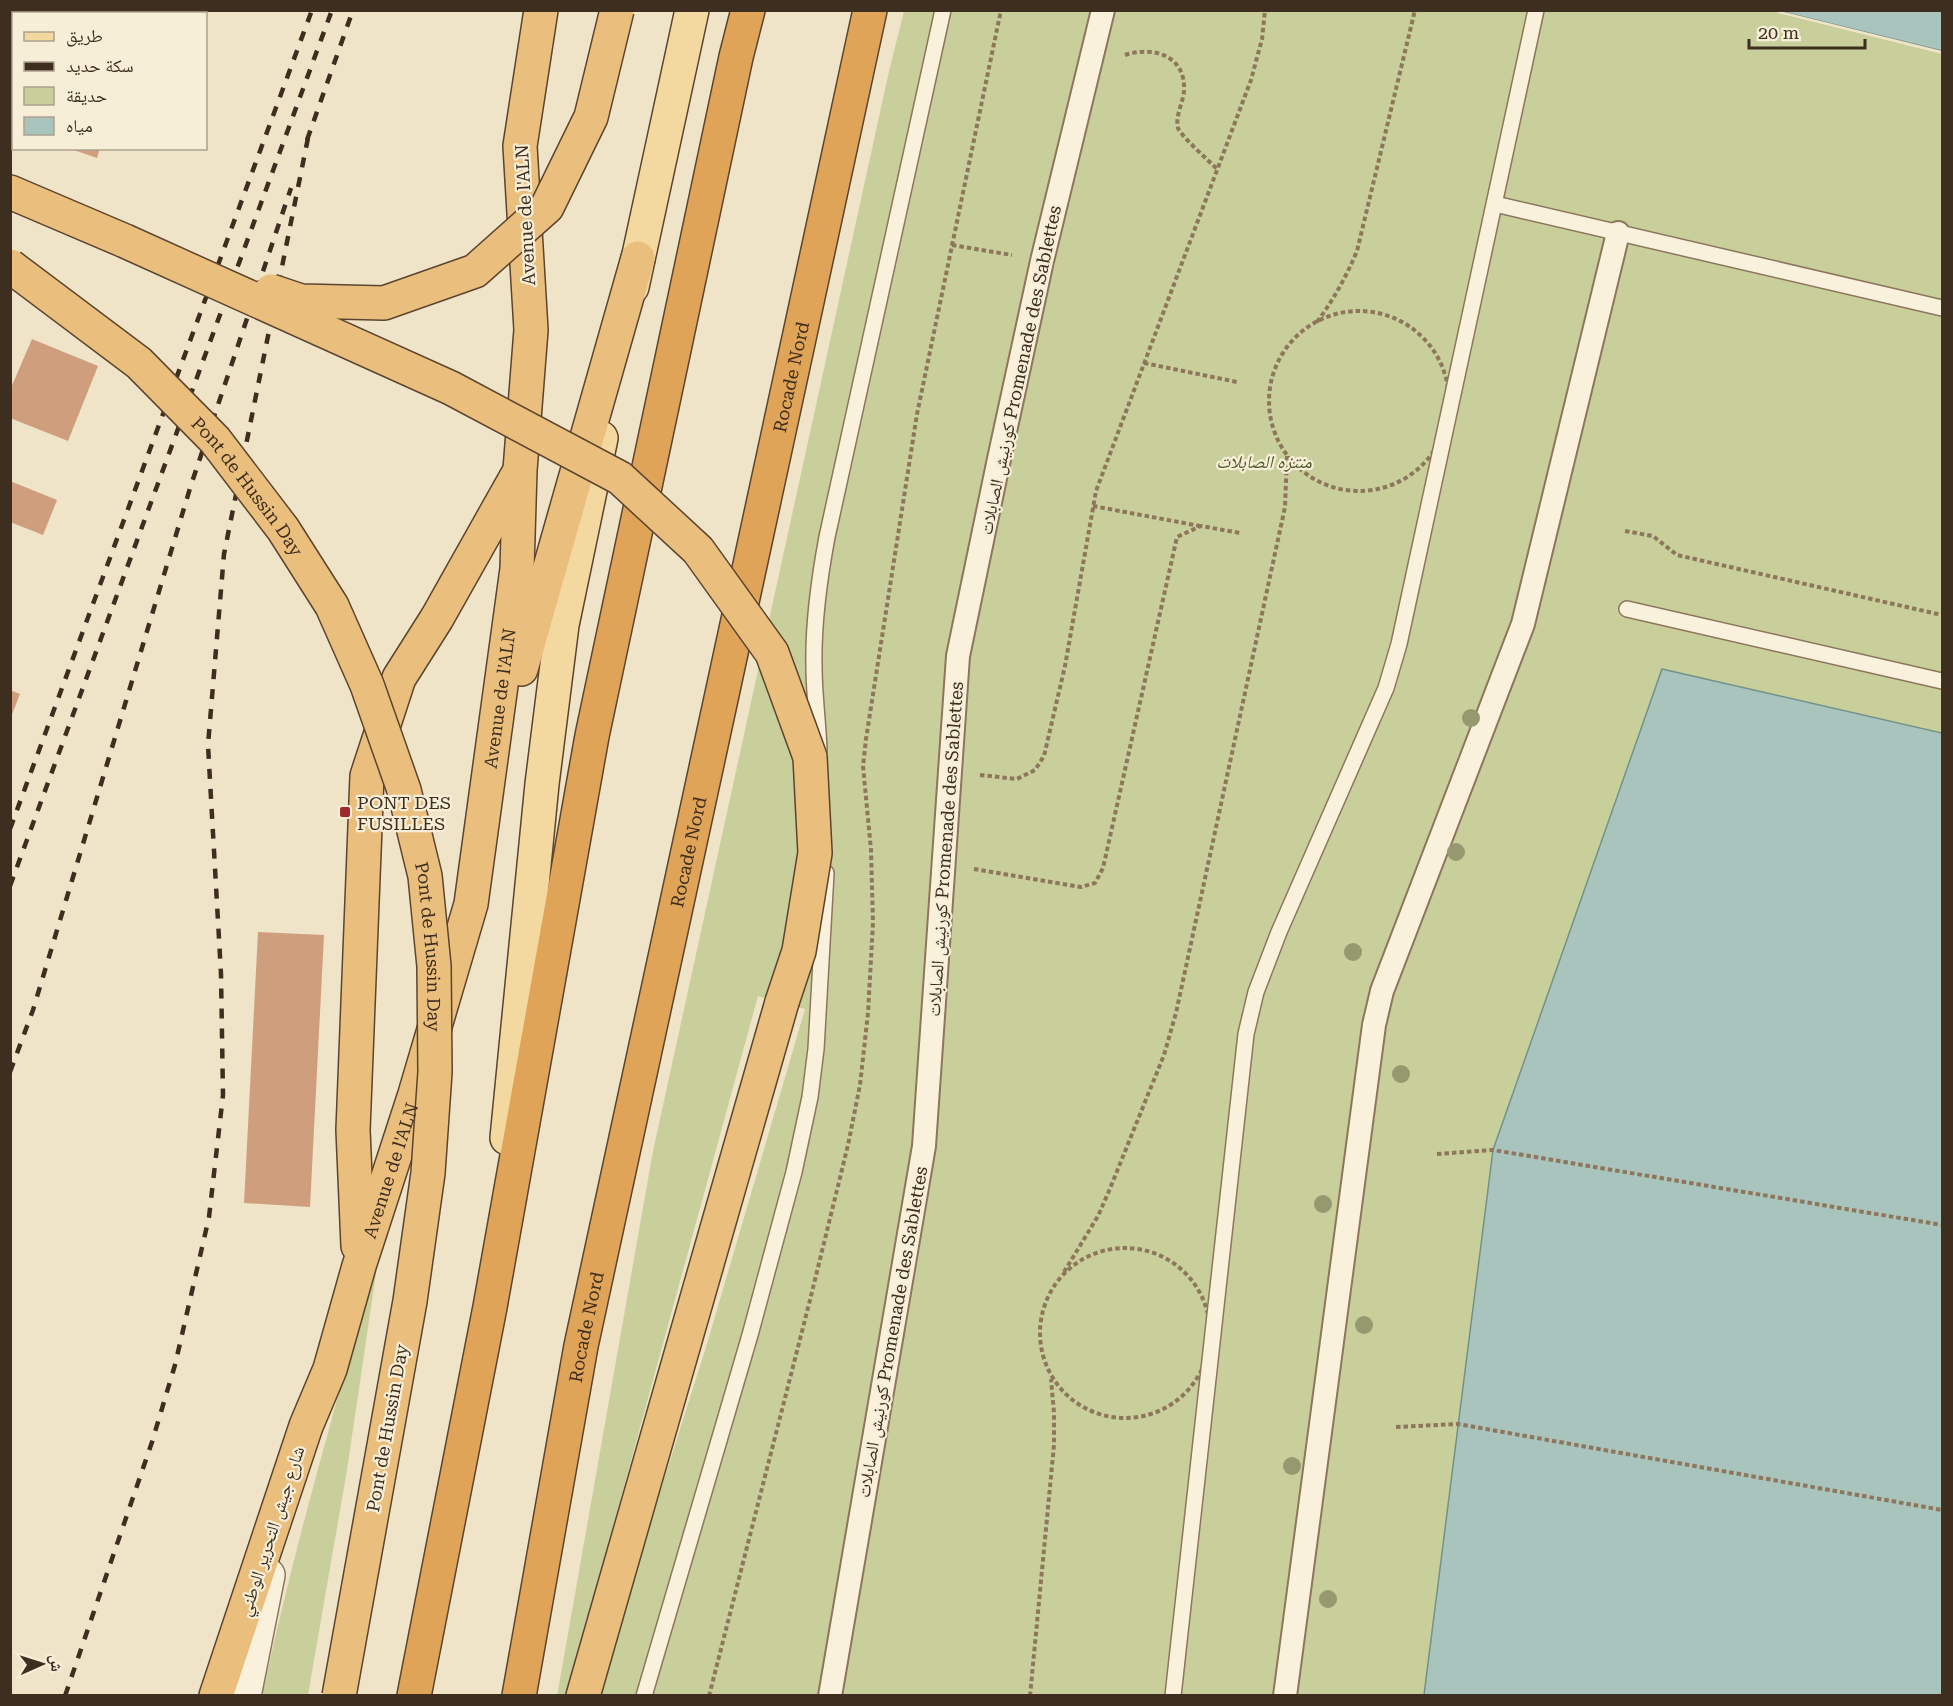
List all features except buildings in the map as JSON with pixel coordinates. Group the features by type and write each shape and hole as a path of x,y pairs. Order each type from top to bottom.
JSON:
{"highway":[{"name":"Avenue de l'ALN","path":"330,1369 359,1266 415,1094 471,904 517,569 520,470 531,330 520,146 541,10"},
{"path":"125,241 301,301 384,303 475,271 547,207 591,117 616,10"},
{"path":"414,1695 490,1307 595,725 731,80 748,10"},
{"name":"Rocade Nord","path":"519,1695 583,1334 870,10"},
{"path":"10,192 125,241 451,388 620,478 698,550 772,653 810,757 815,853 799,951 782,1002 583,1695"},
{"path":"471,904 512,699 638,258"},
{"name":"Pont de Hussin Day","path":"10,266 139,363 215,440 283,529 332,606 367,684 404,790 425,876 434,966 435,1072 428,1173 408,1312 339,1695"},
{"path":"359,1266 353,1130 367,776 399,678 437,618 520,470"},
{"name":"شارع جيش التحرير الوطني","path":"216,1695 306,1426 330,1369"}],"main road":[{"path":"490,1307 542,784 562,625 692,10"}],"street":[{"name":"كورنيش الصابلات Promenade des Sablettes","path":"830,1695 924,1146 958,656 1042,261 1103,10"},
{"path":"1285,1695 1376,1013 1382,991 1523,624 1618,233"},
{"path":"244,1695 269,1569 330,1369"}],"lane":[{"path":"644,1695 776,1244 810,1097 816,1049 826,875 826,816 814,667 819,579 943,10"},
{"path":"1173,1695 1246,1034 1256,992 1279,932 1386,688 1401,633 1536,10"},
{"path":"1495,204 1942,308"},
{"path":"1627,609 1942,681"}],"path":[{"path":"709,1695 810,1300 848,1145 860,1085 868,1013 873,923 871,850 863,766 866,739 917,414 1001,10"},
{"path":"951,772 1017,779 1035,771 1044,756 1065,666 1096,491 1251,80 1262,39 1265,10"},
{"path":"1317,322 1336,297 1357,251 1415,10"},
{"path":"1089,73 1136,52 1150,51 1168,56 1177,64 1183,78 1184,92 1177,120 1179,130 1217,169"},
{"path":"952,245 1042,261"},
{"path":"1359,311 1382,314 1403,323 1422,337 1435,355 1445,375 1448,398 1447,420 1439,442 1424,463 1409,476 1389,486 1366,492 1343,490 1322,484 1303,472 1287,456 1276,437 1270,415 1269,393 1274,371 1284,351 1298,334 1317,322 1337,314 1359,311"},
{"path":"1144,363 1236,382"},
{"path":"1030,1695 1054,1445 1051,1378 1040,1350 1040,1321 1048,1294 1098,1216 1164,1055 1176,1013 1285,507 1287,456"},
{"path":"1093,506 1240,533"},
{"path":"944,864 1081,887 1095,883 1103,868 1177,537 1201,526"},
{"path":"1625,531 1653,536 1677,555 1942,615"},
{"path":"1437,1154 1493,1150 1942,1225"},
{"path":"1051,1378 1071,1400 1097,1414 1126,1419 1154,1414 1180,1399 1198,1378 1211,1348 1210,1324 1203,1298 1188,1274 1167,1257 1140,1248 1113,1247 1087,1256 1064,1272"},
{"path":"1396,1426 1458,1424 1942,1510"}],"green space":[{"name":"منتزه الصابلات","path":"1779,10 1942,51 1942,733 1662,669 1493,1150 1424,1695 601,1695 646,1536 707,1344 805,1009 758,996 567,1695 557,1696 653,1151 904,11"},
{"path":"379,1253 347,1470 308,1695 262,1696 302,1529"}],"water":[{"path":"1779,11 1942,11 1942,51"},
{"path":"1662,669 1942,733 1942,1695 1424,1695 1493,1150"}],"pier":[{"path":"1776,10 1942,51 1942,54 1778,13"}],"railway":[{"path":"10,829 312,10"},
{"path":"10,886 332,10"},
{"path":"307,140 353,10"},
{"path":"65,1696 152,1442 175,1365 209,1217 223,1095 221,974 208,745 224,554 309,133"},
{"path":"10,1072 33,1010 191,485 291,188"}],"place":[{"name":"PONT DES FUSILLES","path":"345,812"}]}
